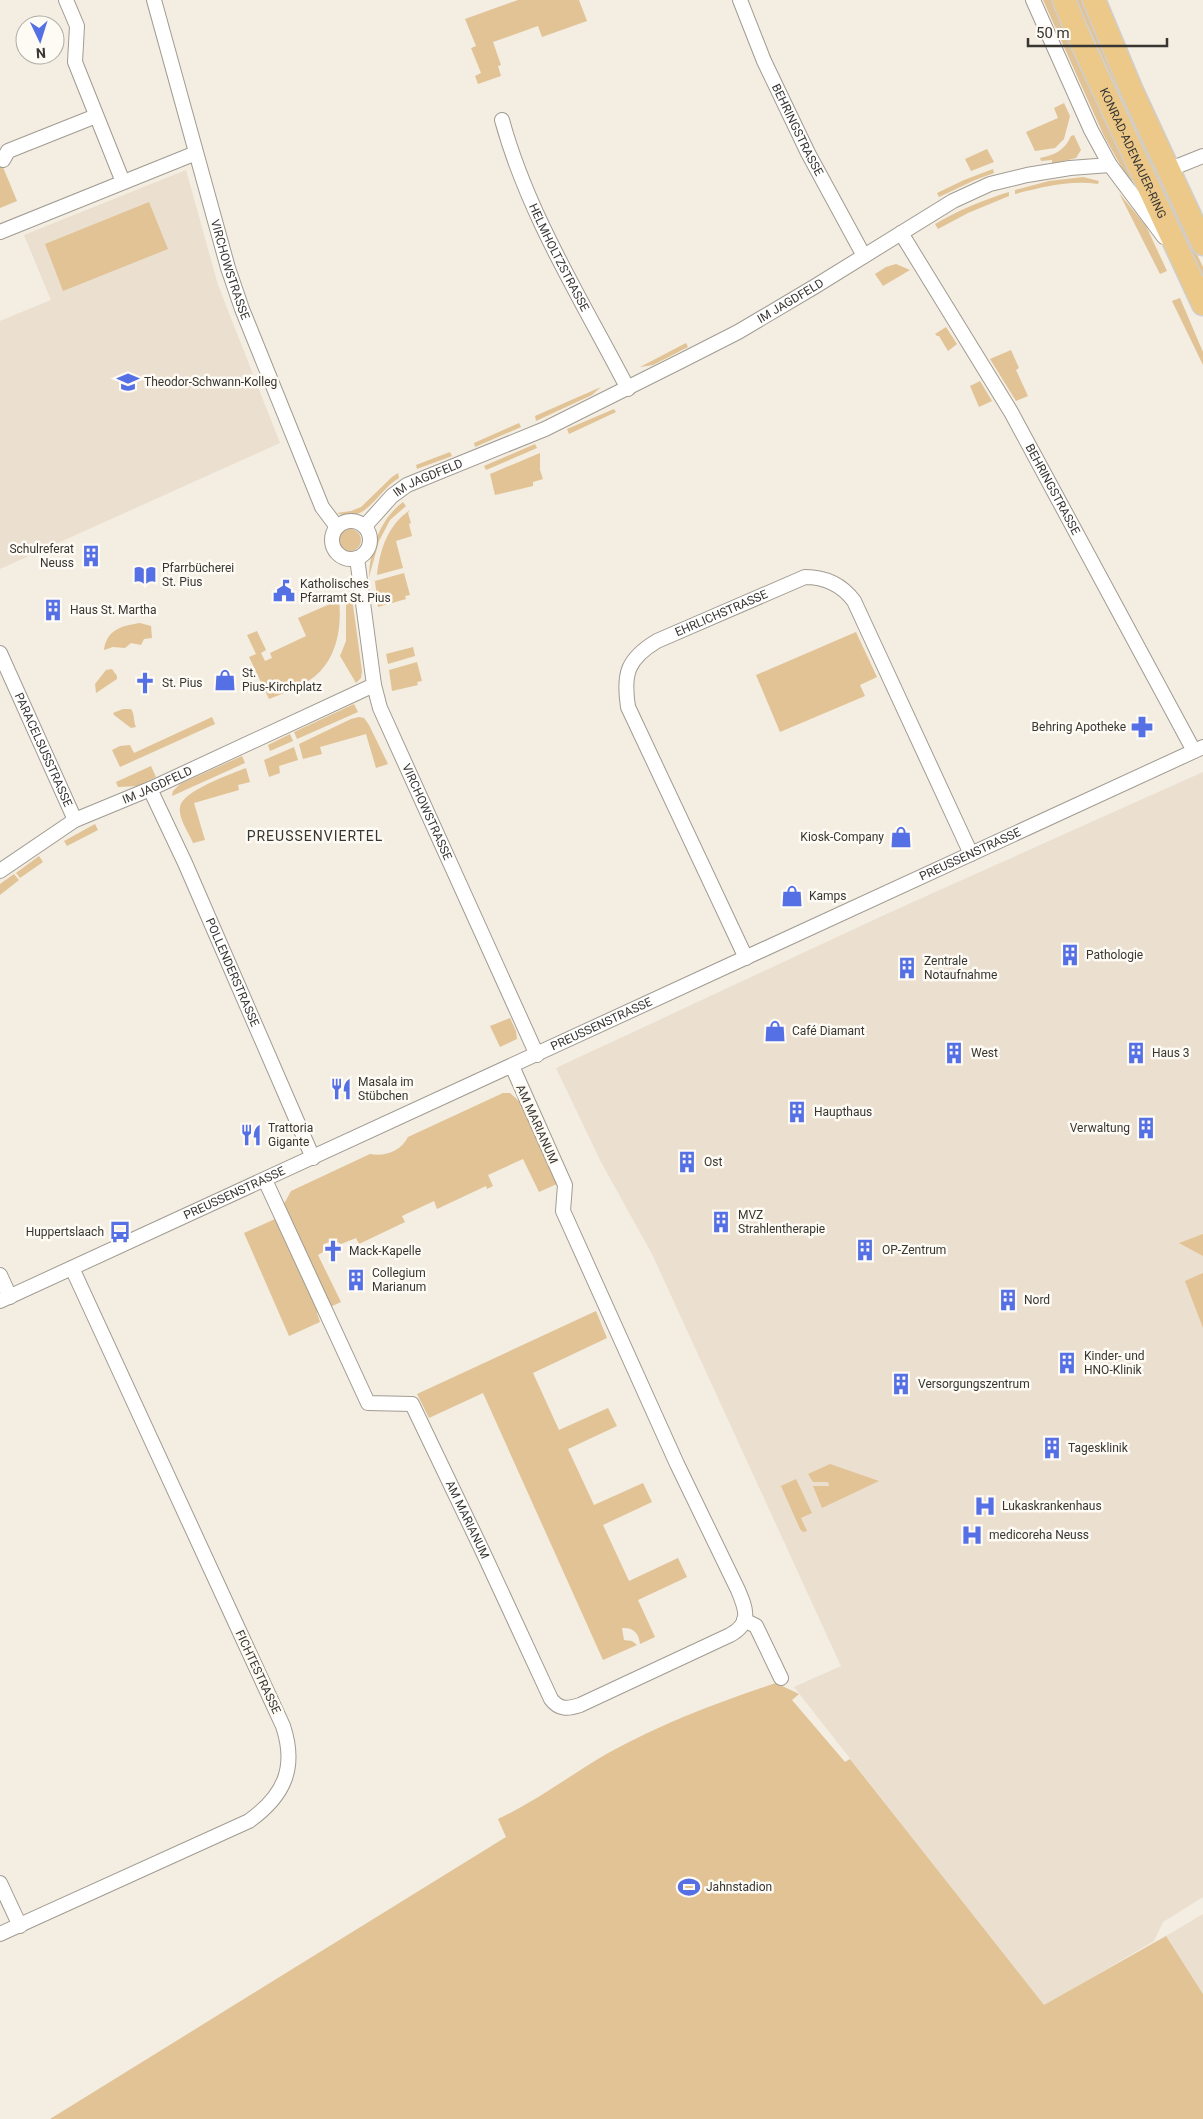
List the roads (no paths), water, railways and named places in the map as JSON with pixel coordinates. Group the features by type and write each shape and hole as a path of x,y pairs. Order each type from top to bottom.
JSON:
{"main road":[{"name":"KONRAD-ADENAUER-RING","path":"1064,0 1080,39 1203,304"},
{"name":"KONRAD-ADENAUER-RING","path":"1094,0 1132,92 1203,244"}],"street":[{"path":"66,0 77,26 75,62 123,182"},
{"name":"VIRCHOWSTRASSE","path":"154,0 228,268 242,309 322,508 336,527"},
{"name":"BEHRINGSTRASSE","path":"740,0 764,61 808,153 864,256"},
{"path":"1032,0 1091,130 1110,165 1189,272"},
{"path":"3,160 8,151 96,116"},
{"name":"HELMHOLTZSTRASSE","path":"502,120 511,152 526,188 560,260 628,389"},
{"path":"0,232 196,153"},
{"path":"1168,170 1203,156"},
{"name":"IM JAGDFELD","path":"365,526 392,496 407,485 546,429 738,332 953,201 990,184 1053,171 1110,165"},
{"name":"BEHRINGSTRASSE","path":"901,233 1011,412 1133,640 1198,749"},
{"path":"347,520 354,520 365,526 369,531 370,544 363,555 357,558 344,558 334,550 332,538 336,527 347,520"},
{"name":"VIRCHOWSTRASSE","path":"357,558 360,593 374,685 380,708 537,1055"},
{"name":"EHRLICHSTRASSE","path":"746,958 628,707 626,692 629,665 641,650 656,641 805,577 825,579 841,587 854,601 971,854"},
{"name":"PARACELSUSSTRASSE","path":"0,653 75,820"},
{"name":"IM JAGDFELD","path":"0,870 75,820 150,789 374,685"},
{"name":"PREUSSENSTRASSE","path":"5,1299 1198,749"},
{"name":"POLLENDERSTRASSE","path":"150,789 185,863 313,1158"},
{"name":"AM MARIANUM","path":"265,1180 368,1403 412,1404 482,1550 538,1675 554,1704 564,1708 580,1705 739,1630 744,1620 745,1607 677,1464 563,1211 564,1185 512,1066"},
{"name":"FICHTESTRASSE","path":"0,1934 249,1821 262,1812 278,1793 287,1773 290,1754 283,1726 72,1268"},
{"path":"0,1275 5,1299"},
{"path":"744,1620 756,1626 781,1678"},
{"path":"0,1883 20,1926"}],"place":[{"name":"Theodor-Schwann-Kolleg","path":"128,382"},
{"name":"Schulreferat Neuss","path":"91,556"},
{"name":"Pfarrbücherei St. Pius","path":"145,575"},
{"name":"Katholisches Pfarramt St. Pius","path":"284,591"},
{"name":"Haus St. Martha","path":"53,610"},
{"name":"St. Pius-Kirchplatz","path":"225,680"},
{"name":"St. Pius","path":"145,683"},
{"name":"Behring Apotheke","path":"1142,727"},
{"name":"Kiosk-Company","path":"901,837"},
{"name":"Kamps","path":"792,896"},
{"name":"Pathologie","path":"1070,955"},
{"name":"Zentrale Notaufnahme","path":"907,968"},
{"name":"Café Diamant","path":"775,1031"},
{"name":"West","path":"954,1053"},
{"name":"Haus 3","path":"1136,1053"},
{"name":"Masala im Stübchen","path":"341,1089"},
{"name":"Haupthaus","path":"797,1112"},
{"name":"Verwaltung","path":"1146,1128"},
{"name":"Trattoria Gigante","path":"251,1135"},
{"name":"Ost","path":"687,1162"},
{"name":"MVZ Strahlentherapie","path":"721,1222"},
{"name":"Huppertslaach","path":"120,1232"},
{"name":"OP-Zentrum","path":"865,1250"},
{"name":"Mack-Kapelle","path":"333,1251"},
{"name":"Collegium Marianum","path":"356,1280"},
{"name":"Nord","path":"1008,1300"},
{"name":"Kinder- und HNO-Klinik","path":"1067,1363"},
{"name":"Versorgungszentrum","path":"901,1384"},
{"name":"Tagesklinik","path":"1052,1448"},
{"name":"Lukaskrankenhaus","path":"985,1506"},
{"name":"medicoreha Neuss","path":"972,1535"},
{"name":"Jahnstadion","path":"689,1887"}],"district":[{"name":"PREUSSENVIERTEL","path":"315,836"}]}
